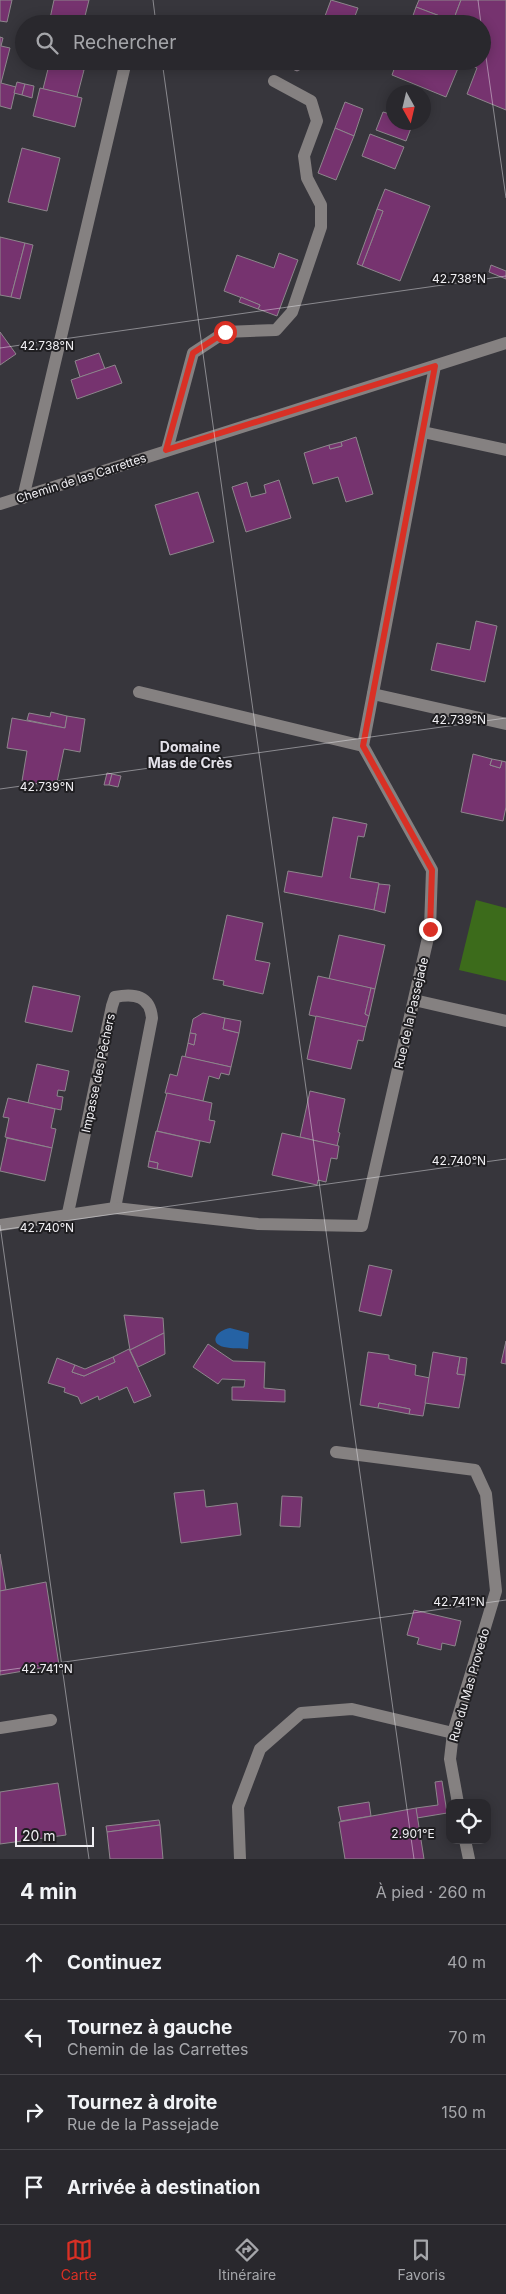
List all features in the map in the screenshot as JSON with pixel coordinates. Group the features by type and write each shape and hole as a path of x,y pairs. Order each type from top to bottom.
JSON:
{"street":[{"path":"23,498 124,70"},
{"path":"166,450 193,353 225,332 276,330 292,312 321,227 321,204 307,178 304,156 317,121 311,101 274,81"},
{"name":"Chemin de las Carrettes","path":"0,504 506,343"},
{"path":"139,692 363,746 435,366"},
{"path":"423,432 506,450"},
{"path":"373,694 506,724"},
{"name":"Rue de la Passejade","path":"0,1225 68,1213 115,1208 258,1224 362,1226 430,929 432,870 363,746"},
{"name":"Impasse des Pêchers","path":"68,1213 112,1006 115,998 127,995 145,1000 151,1007 152,1018 115,1208"},
{"path":"414,1000 506,1021"},
{"name":"Rue du Mas Provedo","path":"336,1452 475,1470 486,1494 496,1592 452,1733 450,1759 457,1799"},
{"path":"240,1859 238,1807 260,1749 301,1713 352,1709 452,1733"},
{"path":"0,1728 51,1720"},
{"path":"466,1844 469,1859"}],"green space":[{"path":"476,900 506,908 506,981 459,970"}],"water":[{"path":"230,1328 249,1333 248,1349 227,1348 216,1343 215,1340 218,1334"}],"building":[{"path":"0,0 12,0 7,22 0,21"},
{"path":"54,0 89,0 85,15 51,15"},
{"path":"331,0 358,8 355,15 325,15"},
{"path":"419,0 461,0 455,15 437,15 416,7"},
{"path":"461,0 506,0 506,110 467,94 476,70 491,70 491,15 455,15"},
{"path":"416,7 437,15 413,15"},
{"path":"0,37 3,38 1,46 10,48 1,83 16,87 11,109 0,106"},
{"path":"48,70 84,70 77,97 43,89"},
{"path":"394,70 457,70 446,97 431,91 431,85 417,85 392,75"},
{"path":"17,82 25,84 22,95 14,93"},
{"path":"25,84 34,86 32,98 22,95"},
{"path":"40,88 82,98 75,127 33,116"},
{"path":"345,102 363,109 354,136 335,128"},
{"path":"383,112 386,113 386,130 410,130 406,141 376,130"},
{"path":"335,128 354,136 336,180 318,173"},
{"path":"370,134 404,147 395,169 362,156"},
{"path":"22,148 60,158 47,211 8,202"},
{"path":"385,189 430,206 400,281 362,266 383,211 377,209"},
{"path":"377,209 383,211 362,266 357,264"},
{"path":"0,237 25,243 11,297 0,295"},
{"path":"25,243 33,245 20,299 11,297"},
{"path":"279,253 298,260 277,316 258,309 260,305 224,291 237,255 274,268"},
{"path":"491,265 506,271 506,279 489,272"},
{"path":"241,297 260,305 258,309 239,302"},
{"path":"0,332 16,354 0,365"},
{"path":"99,353 105,369 80,377 75,361"},
{"path":"115,365 122,383 77,399 71,380"},
{"path":"356,437 373,494 346,502 338,477 313,484 304,453 329,445 330,449 342,446 341,442"},
{"path":"341,442 342,446 330,449 329,445"},
{"path":"279,480 291,518 246,532 232,487 247,482 251,497 266,493 264,485"},
{"path":"198,492 214,542 170,555 155,505"},
{"path":"476,621 497,626 485,682 431,670 437,643 470,650"},
{"path":"51,712 67,716 65,728 27,720 29,713 50,717"},
{"path":"67,716 85,719 80,752 64,749 56,787 22,781 27,751 7,748 12,718 65,728"},
{"path":"473,754 492,759 490,765 500,768 502,761 506,762 506,807 503,821 461,812"},
{"path":"492,759 502,761 500,768 490,765"},
{"path":"107,773 112,774 109,785 104,785"},
{"path":"112,774 121,776 118,787 109,785"},
{"path":"333,817 367,824 364,837 358,836 350,878 379,883 374,910 284,892 288,871 322,877"},
{"path":"379,884 390,885 385,913 374,910"},
{"path":"227,915 263,923 255,960 270,963 263,994 223,985 224,981 213,979"},
{"path":"339,935 385,945 375,989 329,979"},
{"path":"318,976 371,988 365,1014 369,1016 366,1027 309,1015"},
{"path":"33,986 80,996 72,1032 25,1022"},
{"path":"371,988 375,989 369,1016 365,1014"},
{"path":"203,1013 225,1018 223,1029 239,1033 231,1067 185,1057 188,1043 194,1045 196,1034 190,1033 193,1019"},
{"path":"316,1016 366,1027 363,1041 358,1040 351,1069 307,1059"},
{"path":"225,1018 241,1021 239,1033 223,1029"},
{"path":"190,1033 196,1034 194,1045 188,1043"},
{"path":"182,1056 231,1067 229,1075 221,1073 219,1079 209,1076 203,1101 165,1093 170,1074 177,1076"},
{"path":"37,1064 69,1071 65,1091 58,1090 57,1096 63,1097 61,1110 28,1103"},
{"path":"310,1091 345,1099 337,1146 300,1137"},
{"path":"167,1093 212,1103 209,1120 215,1121 210,1143 157,1131"},
{"path":"8,1098 55,1109 51,1128 56,1129 52,1148 5,1137 9,1118 3,1117"},
{"path":"156,1131 200,1141 192,1177 157,1169 158,1163 149,1161"},
{"path":"282,1133 339,1146 337,1159 331,1158 326,1182 318,1180 317,1185 272,1175"},
{"path":"7,1138 52,1148 45,1181 0,1171"},
{"path":"149,1161 158,1163 157,1169 148,1167"},
{"path":"369,1265 392,1270 381,1316 359,1311"},
{"path":"124,1315 163,1318 164,1333 130,1350"},
{"path":"164,1333 165,1354 138,1367 130,1350"},
{"path":"506,1341 506,1364 501,1363"},
{"path":"208,1344 233,1361 265,1362 264,1388 285,1390 285,1402 232,1400 232,1387 244,1387 245,1380 222,1379 218,1384 193,1367"},
{"path":"129,1349 151,1396 134,1403 127,1387 99,1400 98,1396 81,1404 78,1397 64,1392 65,1388 48,1383 57,1358 75,1365 72,1372 84,1376 115,1362 113,1357"},
{"path":"368,1352 389,1355 389,1359 416,1365 415,1375 430,1378 423,1416 409,1414 410,1409 379,1403 378,1408 360,1405"},
{"path":"433,1352 460,1357 457,1374 465,1375 459,1408 425,1403"},
{"path":"113,1357 115,1362 84,1376 72,1372 75,1365 85,1369"},
{"path":"460,1357 467,1358 465,1375 457,1374"},
{"path":"379,1403 410,1409 409,1414 378,1408"},
{"path":"204,1490 206,1507 237,1503 241,1535 181,1543 174,1493"},
{"path":"282,1496 302,1497 300,1527 280,1526"},
{"path":"0,1554 6,1590 0,1591"},
{"path":"46,1582 59,1665 0,1675 0,1591"},
{"path":"414,1610 461,1621 455,1646 442,1643 441,1650 417,1644 419,1638 407,1635"},
{"path":"442,1781 446,1813 417,1818 416,1808 438,1805 435,1782"},
{"path":"58,1783 66,1835 0,1844 0,1792"},
{"path":"369,1802 371,1816 341,1821 338,1807"},
{"path":"416,1808 424,1859 345,1859 339,1822"},
{"path":"159,1820 160,1825 107,1832 106,1826"},
{"path":"160,1825 163,1859 110,1859 107,1832"}],"district":[{"name":"Domaine Mas de Crès","path":"190,754"}],"route":[{"path":"225,332 193,353 166,450 435,366 363,746 432,870 430,929"}]}
